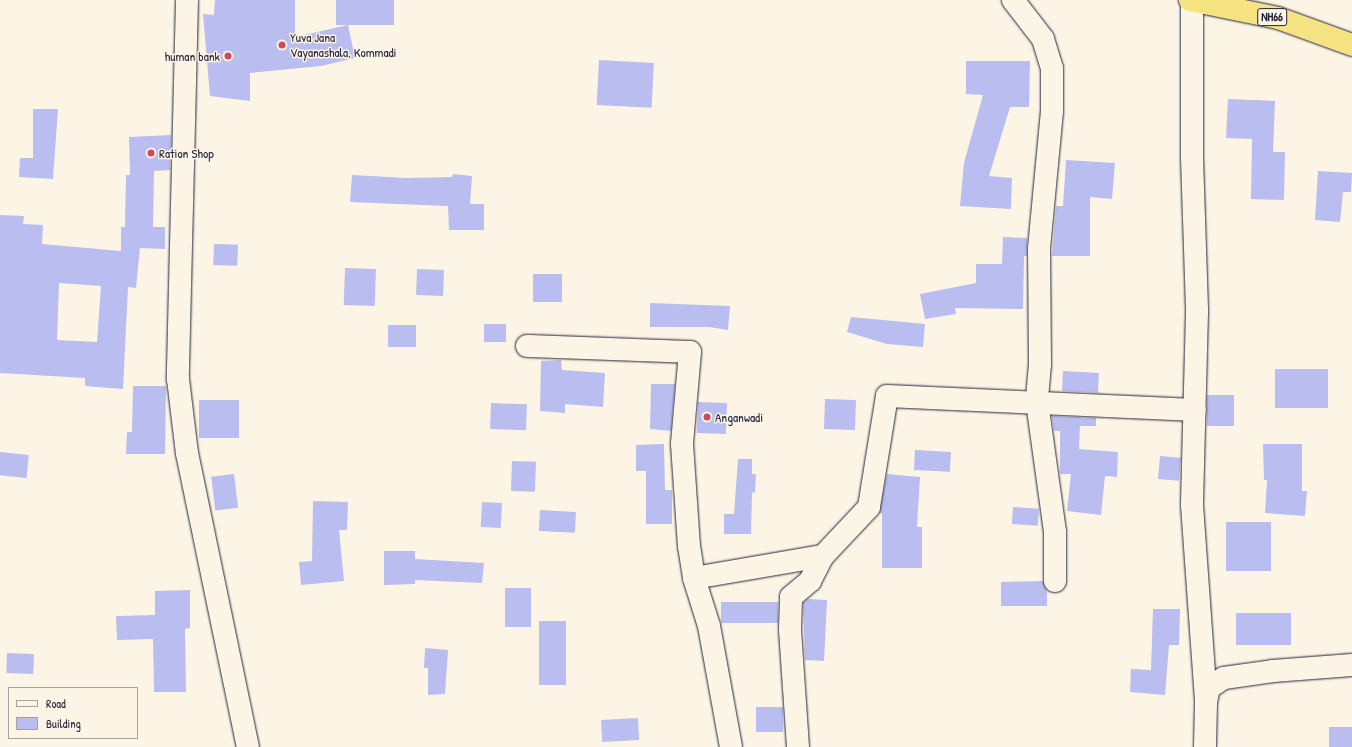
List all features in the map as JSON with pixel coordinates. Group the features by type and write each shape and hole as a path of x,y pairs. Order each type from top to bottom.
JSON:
{"highway":[{"name":"NH66","path":"1191,0 1277,9 1352,44"}],"street":[{"path":"188,0 178,379 187,453 248,747"},
{"path":"1013,0 1043,39 1052,68 1052,111 1040,248 1040,364 1037,402 1055,532 1055,580"},
{"path":"1191,0 1192,158 1197,312 1192,505 1206,702 1205,747"},
{"path":"527,346 690,352 682,444 689,546 694,578 709,626 731,747"},
{"path":"798,747 790,629 791,597 810,581 823,556 869,507 887,396 1195,410"},
{"path":"694,578 823,556"},
{"path":"1206,702 1209,688 1224,678 1273,671 1352,665"}],"building":[{"path":"215,0 295,0 295,37 348,25 355,58 321,66 250,73 250,101 210,96 203,14 214,15"},
{"path":"336,0 394,0 394,25 336,25"},
{"path":"599,60 654,63 652,108 597,105"},
{"path":"966,61 1030,61 1029,107 1010,107 989,176 1012,178 1011,209 960,206 964,163 983,95 966,94"},
{"path":"1228,99 1275,101 1273,152 1285,152 1284,200 1251,199 1252,139 1226,138"},
{"path":"33,109 58,109 53,179 19,177 20,158 33,158"},
{"path":"171,135 170,170 154,171 153,227 165,227 165,249 140,248 136,288 128,287 123,389 85,386 85,378 0,373 0,215 24,216 23,224 43,225 42,244 121,251 121,227 125,227 126,175 130,175 129,137","holes":["59,283 101,286 97,342 57,340"]},
{"path":"1066,160 1115,163 1112,199 1090,197 1090,256 1052,256 1056,206 1063,206"},
{"path":"1318,171 1352,173 1351,192 1343,192 1340,222 1315,220"},
{"path":"453,174 472,176 470,204 484,204 484,230 449,230 448,206 350,202 352,175 407,178 452,177"},
{"path":"1003,237 1027,238 1027,256 1024,256 1023,309 955,308 956,314 925,319 920,294 976,283 976,264 1002,264"},
{"path":"214,244 238,245 237,266 213,265"},
{"path":"345,268 376,269 375,306 344,305"},
{"path":"417,269 444,270 443,296 416,295"},
{"path":"533,274 562,274 562,302 533,302"},
{"path":"650,303 730,306 728,330 709,327 650,327"},
{"path":"851,317 925,324 923,347 887,344 847,332"},
{"path":"484,324 506,324 506,342 484,342"},
{"path":"388,325 416,325 416,347 388,347"},
{"path":"561,360 562,370 605,373 603,407 565,404 565,413 540,411 541,361"},
{"path":"1275,369 1328,369 1328,408 1275,408"},
{"path":"1063,371 1099,373 1098,393 1062,391"},
{"path":"651,384 675,384 671,431 650,429"},
{"path":"133,386 166,386 165,454 126,454 127,432 132,432"},
{"path":"1207,395 1234,395 1234,426 1207,426"},
{"path":"825,399 856,400 855,430 824,429"},
{"path":"199,400 239,400 239,438 199,438"},
{"name":"Anganwadi","path":"698,402 727,403 726,434 697,433"},
{"path":"491,403 527,404 526,430 490,429"},
{"path":"1052,416 1096,418 1096,426 1080,426 1079,449 1118,452 1117,477 1105,476 1101,515 1067,511 1071,474 1060,474 1060,431 1054,431"},
{"path":"664,444 665,490 672,490 672,524 646,524 646,471 636,471 636,445"},
{"path":"1263,444 1302,444 1302,491 1307,491 1305,516 1265,513 1267,480 1264,480"},
{"path":"915,450 951,452 950,472 914,470"},
{"path":"0,452 29,455 26,478 0,475"},
{"path":"1160,456 1181,458 1179,481 1158,479"},
{"path":"738,459 752,459 752,474 756,474 755,493 752,492 751,534 724,534 724,514 734,514"},
{"path":"512,461 536,462 535,492 511,491"},
{"path":"234,474 238,508 215,511 211,477"},
{"path":"887,474 920,477 917,527 922,527 922,568 882,568 882,513 879,513"},
{"path":"313,501 348,502 347,530 339,530 344,581 301,585 299,562 312,561"},
{"path":"482,502 502,503 501,528 481,527"},
{"path":"1013,507 1039,509 1038,526 1012,524"},
{"path":"540,510 576,512 575,533 539,531"},
{"path":"1226,522 1271,522 1271,571 1226,571"},
{"path":"384,551 415,551 415,559 484,563 482,583 415,580 415,584 384,585"},
{"path":"1043,581 1047,591 1047,606 1001,606 1001,582"},
{"path":"505,588 531,588 531,627 505,627"},
{"path":"190,590 190,628 185,629 186,692 154,692 153,639 117,640 116,616 155,615 155,591"},
{"path":"808,599 827,600 824,661 805,660 803,603"},
{"path":"721,602 778,602 778,623 721,623"},
{"path":"1153,609 1180,609 1179,645 1169,645 1165,695 1130,692 1131,669 1151,670"},
{"path":"1236,613 1291,613 1291,645 1236,645"},
{"path":"539,621 566,621 566,685 539,685"},
{"path":"425,648 448,650 445,694 428,695 428,668 424,668"},
{"path":"7,653 34,654 33,674 6,673"},
{"path":"756,707 783,707 783,732 756,732"},
{"path":"638,718 639,740 602,742 601,720"},
{"path":"1329,727 1352,727 1352,747 1329,747"}],"place":[{"name":"Yuva Jana Vayanashala, Kommadi","path":"282,45"},
{"name":"human bank","path":"228,56"},
{"name":"Ration Shop","path":"151,153"},
{"name":"Anganwadi","path":"707,417"}]}
